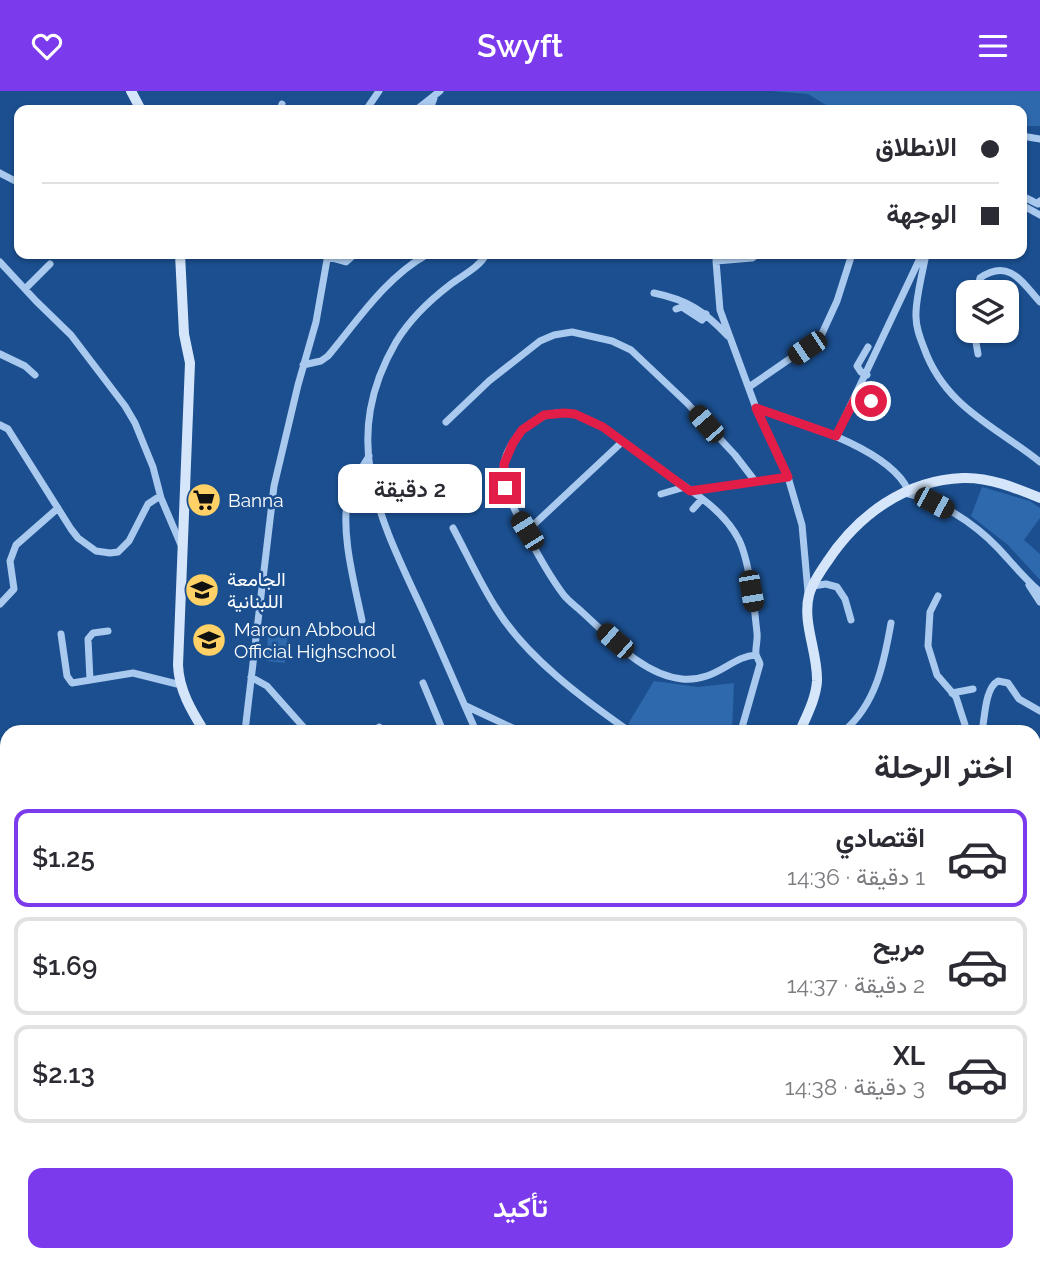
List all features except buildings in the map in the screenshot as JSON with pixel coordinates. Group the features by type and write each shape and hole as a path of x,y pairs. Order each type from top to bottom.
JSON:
{"main road":[{"path":"180,259 184,334 190,363 177,665 181,685 201,725"},
{"path":"802,725 817,684 809,625 810,591 842,540 860,520 906,491 945,480 975,479 1002,484 1039,499"}],"street":[{"path":"422,105 438,93"},
{"path":"246,725 274,487 316,322 328,259"},
{"path":"303,365 321,361 328,356 386,286 421,259"},
{"path":"474,725 383,524 372,490 369,455 372,398 396,343 420,311 482,259"},
{"path":"715,259 718,300 756,408 788,477 804,536 810,591 826,584 837,587 845,599 851,619"},
{"path":"748,387 820,338 837,301 850,259"},
{"path":"836,436 922,259"},
{"path":"923,259 915,314 916,326 936,374 967,411 1040,462"},
{"path":"0,262 71,335 125,406 153,467 161,498 183,549"},
{"path":"25,289 50,264"},
{"path":"980,280 994,270 1002,269 1018,277 1040,302"},
{"path":"316,273 326,270"},
{"path":"654,293 680,298 706,314 732,339"},
{"path":"676,309 682,307 702,320 706,314"},
{"path":"446,422 488,381 540,341 572,332 605,339 631,350 687,403 755,481"},
{"path":"976,343 978,354"},
{"path":"867,375 857,366 868,347"},
{"path":"0,355 25,366 35,375"},
{"path":"857,395 881,409"},
{"path":"756,408 836,436 878,458 897,473 906,491 970,523 1040,592"},
{"path":"742,725 760,669 760,660 756,655 756,621 743,549 738,537 722,516 702,499 603,427 575,414 544,415 522,430 513,443 503,472 509,501 569,601 638,661 669,677 691,679 717,673 747,655 756,655"},
{"path":"0,425 8,429 78,538 96,551 114,553 129,541 148,503 161,498"},
{"path":"527,531 622,442"},
{"path":"362,619 350,559 346,514 349,491 369,455"},
{"path":"662,494 788,477"},
{"path":"693,509 702,499"},
{"path":"0,604 14,589 10,561 16,545 58,508"},
{"path":"453,528 496,610 529,649 583,698 621,725"},
{"path":"1027,581 1040,602"},
{"path":"938,596 930,612 928,646 937,675 956,697 965,725"},
{"path":"851,725 868,705 885,657 891,623"},
{"path":"90,680 88,639 93,633 108,631"},
{"path":"61,633 68,680 78,683 133,673 181,685"},
{"path":"251,677 267,686 302,725"},
{"path":"983,725 988,695 992,684 998,681 1009,683 1019,699 1040,711"},
{"path":"423,684 440,725"},
{"path":"952,693 973,689"},
{"path":"466,706 506,725"}],"shaded area":[{"path":"771,91 1040,91 1040,126 1027,126 1027,105 826,105 808,94"},
{"path":"982,487 1030,501 1040,508 1040,518 1024,540 1040,554 1040,580 1008,545 971,516"},
{"path":"268,632 288,634 285,663 266,661"},
{"path":"654,681 698,687 734,683 732,725 628,724"}],"place":[{"name":"Banna","path":"204,500"},
{"name":"الجامعة اللبنانية","path":"202,590"},
{"name":"Maroun Abboud Official Highschool","path":"209,640"}],"route":[{"path":"505,488 504,464 513,443 522,430 544,415 564,413 589,419 690,491 788,477 756,408 836,436 857,395 871,401"}]}
